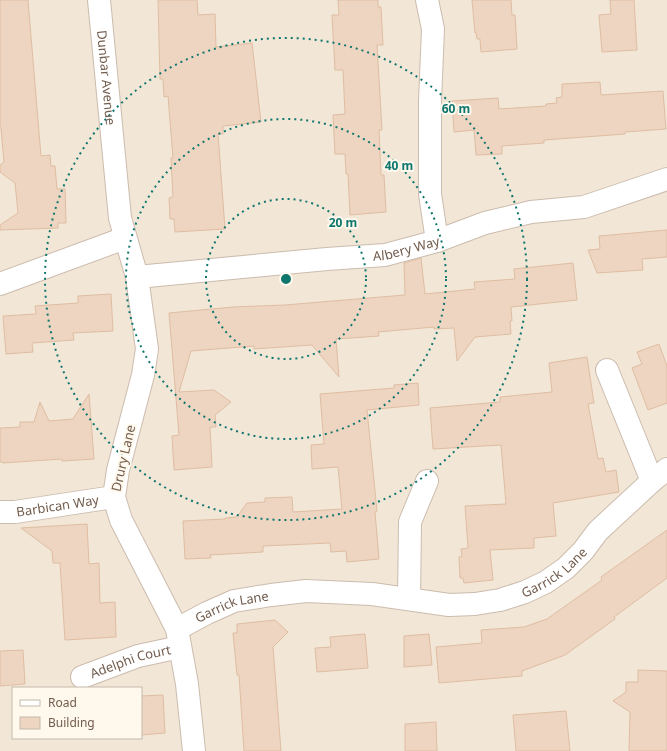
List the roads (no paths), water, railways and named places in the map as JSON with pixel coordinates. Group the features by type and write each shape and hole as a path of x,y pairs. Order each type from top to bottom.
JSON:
{"street":[{"name":"Dunbar Avenue","path":"99,0 114,154"},
{"path":"427,0 433,29 430,101 430,194 437,241"},
{"name":"Drury Lane","path":"114,154 120,218 137,277 147,349 143,375 118,470 114,497 121,520 179,638 187,684 194,751"},
{"name":"Albery Way","path":"137,277 385,255 437,241 485,223 531,212 584,207 667,179"},
{"path":"0,284 126,238"},
{"path":"607,370 659,475"},
{"name":"Garrick Lane","path":"179,638 208,613 234,601 271,594 306,591 338,591 372,594 449,605 475,604 500,600 525,592 546,582 566,568 583,551 598,531 659,475"},
{"path":"409,599 410,522 427,481"},
{"name":"Barbican Way","path":"0,512 15,512 114,497"},
{"name":"Adelphi Court","path":"82,677 138,656 179,638"}]}
